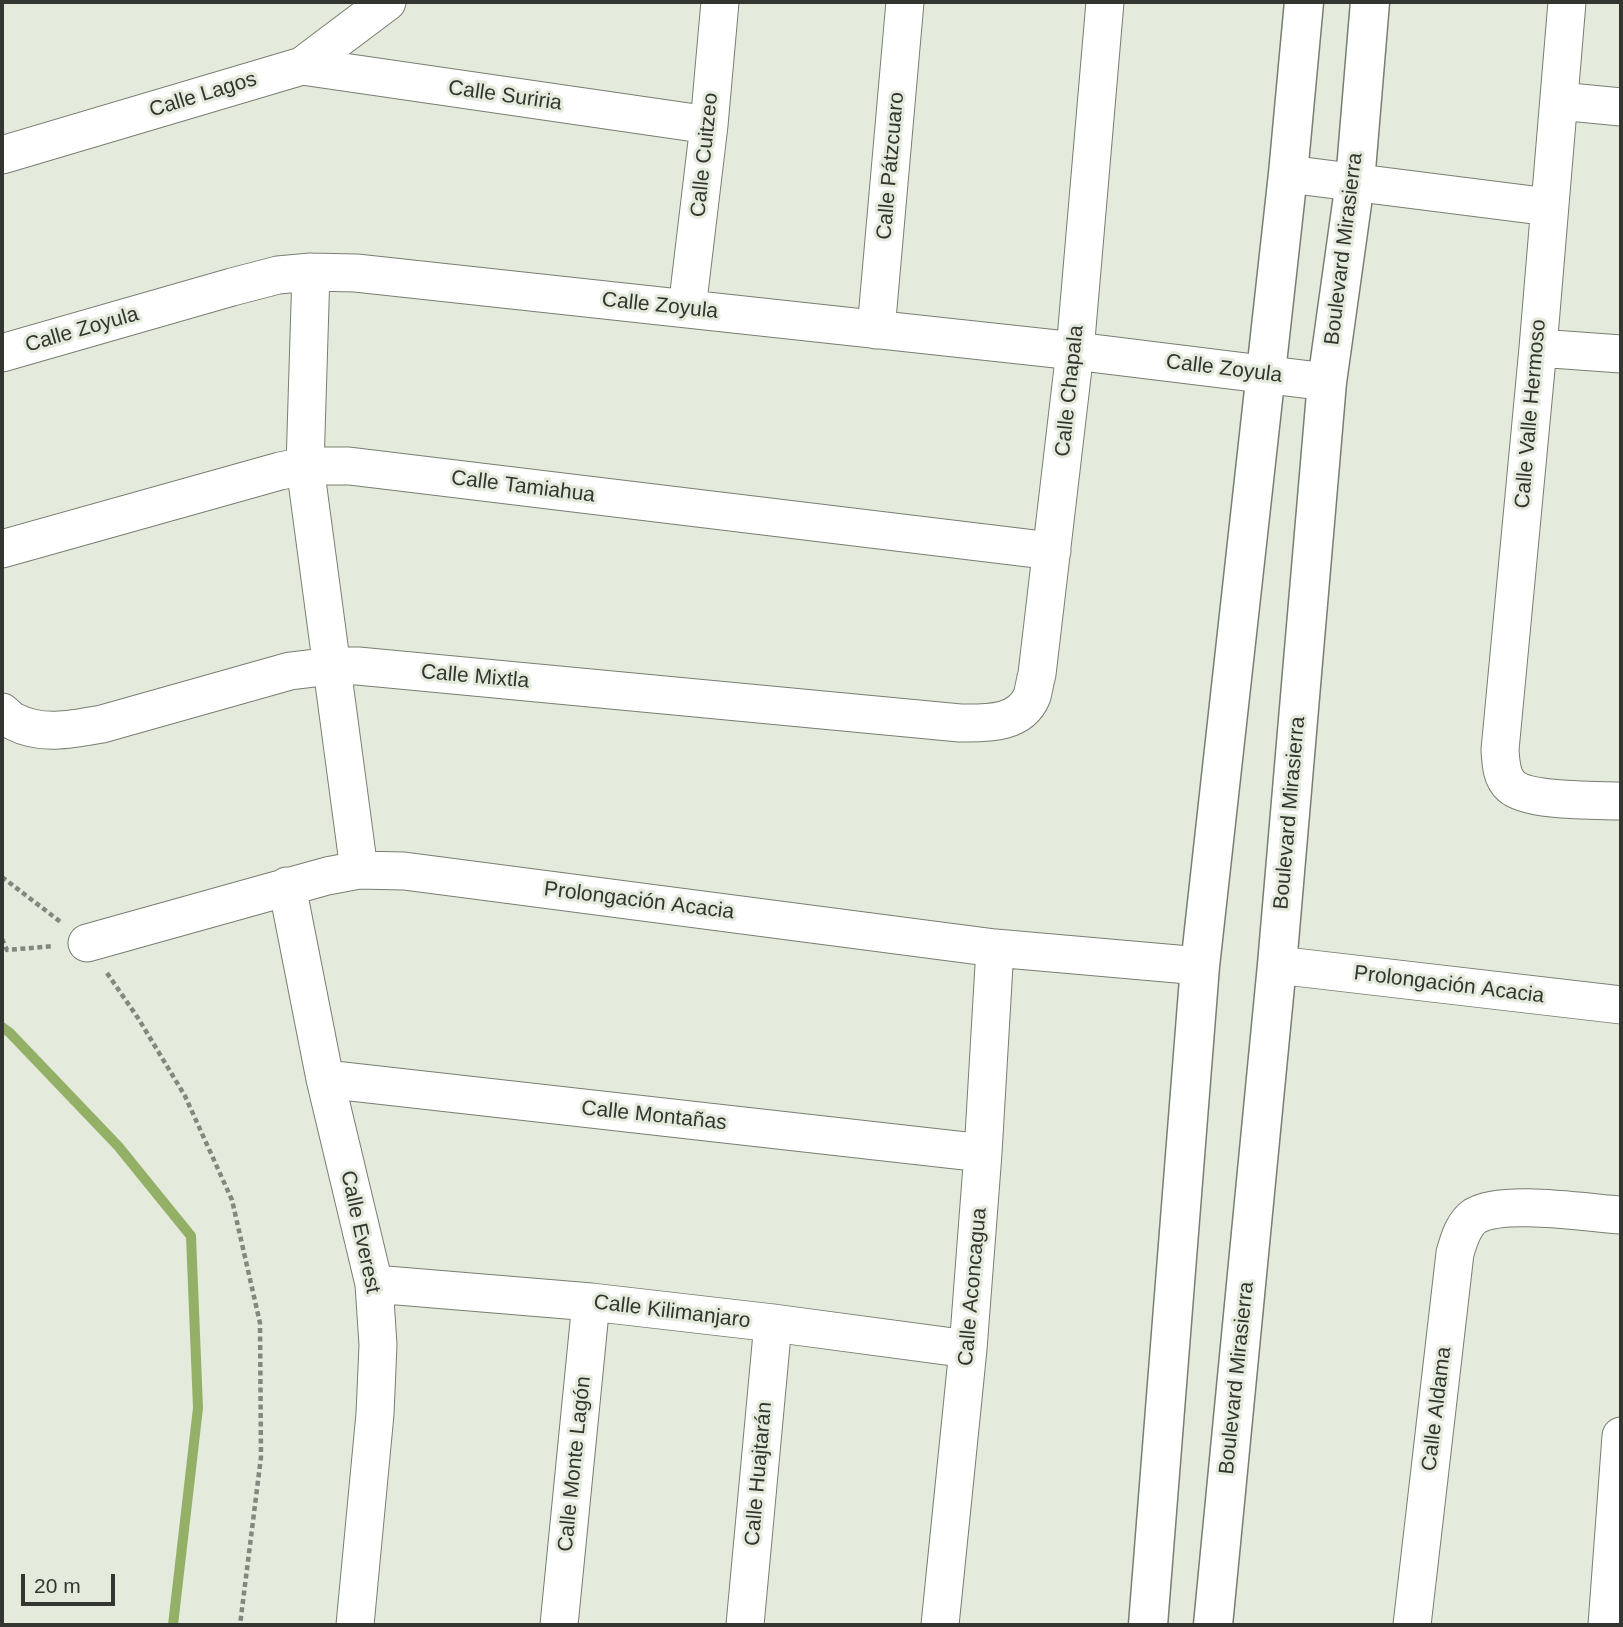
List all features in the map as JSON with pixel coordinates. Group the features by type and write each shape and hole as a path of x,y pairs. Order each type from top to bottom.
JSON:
{"main road":[{"path":"1148,1625 1200,966 1288,174 1304,2"},
{"name":"Boulevard Mirasierra","path":"1213,1625 1277,965 1327,382 1355,182 1370,2"}],"street":[{"name":"Calle Lagos","path":"2,155 302,65 387,2"},
{"name":"Calle Cuitzeo","path":"687,309 709,125 720,2"},
{"name":"Calle Pátzcuaro","path":"876,330 905,2"},
{"name":"Calle Chapala","path":"960,723 992,723 1016,716 1031,698 1037,674 1075,351 1105,2"},
{"name":"Calle Valle Hermoso","path":"1567,2 1500,750 1502,772 1510,786 1523,793 1621,801"},
{"name":"Calle Suriria","path":"302,65 709,125"},
{"path":"1559,101 1621,107"},
{"path":"1288,174 1549,207"},
{"name":"Calle Zoyula","path":"2,353 232,287 278,275 311,272 356,273 1075,351 1327,382"},
{"path":"311,272 305,466 359,870"},
{"path":"1538,348 1621,354"},
{"name":"Calle Tamiahua","path":"2,549 280,471 305,466 349,466 1052,551"},
{"name":"Calle Mixtla","path":"2,712 16,722 45,731 70,730 102,724 290,671 358,666 960,723"},
{"name":"Prolongación Acacia","path":"87,943 287,886 359,870 404,871 995,948 1200,966"},
{"name":"Calle Everest","path":"287,886 325,1079 374,1284 378,1345 375,1414 355,1625"},
{"name":"Calle Aconcagua","path":"940,1625 968,1349 995,948"},
{"name":"Prolongación Acacia","path":"1277,965 1621,1005"},
{"name":"Calle Montañas","path":"325,1079 983,1153"},
{"name":"Calle Aldama","path":"1412,1625 1455,1253 1461,1232 1474,1216 1492,1210 1520,1207 1621,1216"},
{"name":"Calle Kilimanjaro","path":"374,1284 591,1302 968,1349"},
{"name":"Calle Monte Lagón","path":"559,1625 591,1302"},
{"name":"Calle Huajtarán","path":"745,1625 773,1323"},
{"path":"1612,1616 1621,1436"}],"path":[{"path":"2,877 87,943 138,1018 185,1096 232,1200 260,1323 261,1457 240,1625"},
{"path":"2,939 8,950 87,943"}],"waterway":[{"path":"2,1027 118,1146 191,1236 198,1408 173,1625"}]}
